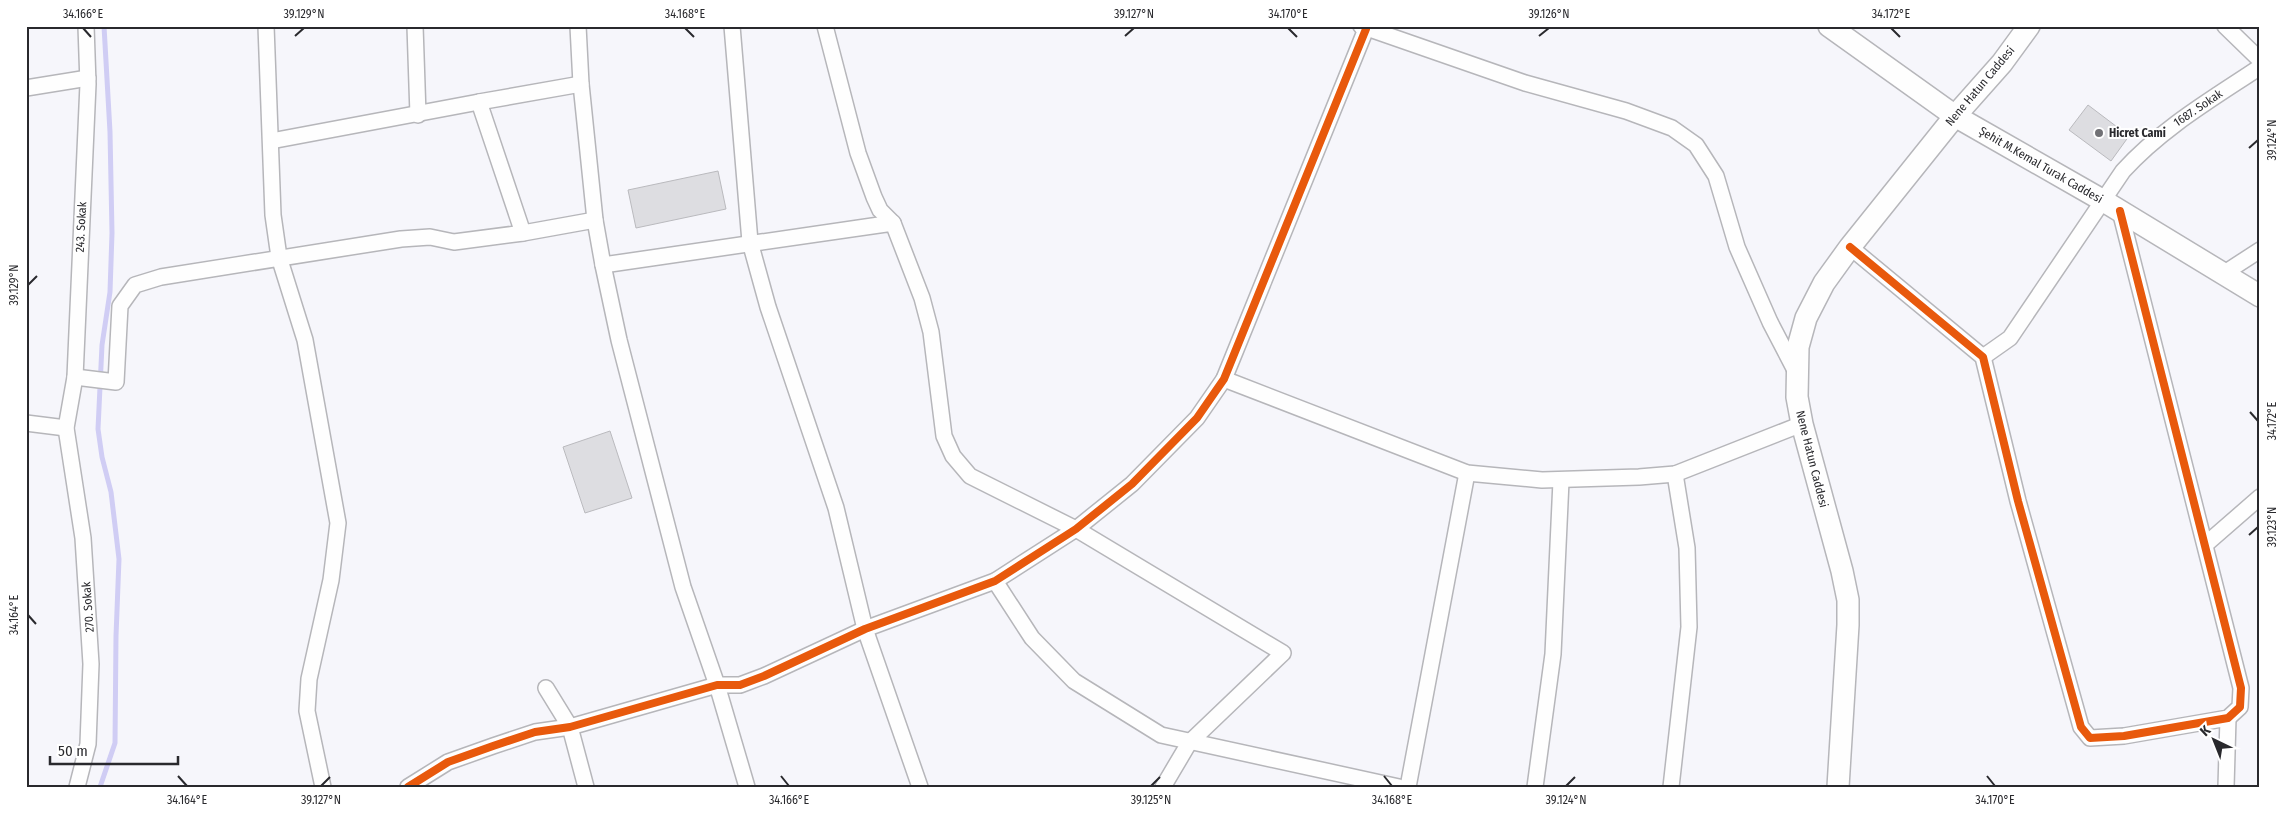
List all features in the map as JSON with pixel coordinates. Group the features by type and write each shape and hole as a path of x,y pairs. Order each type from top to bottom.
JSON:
{"street":[{"name":"243. Sokak","path":"66,428 75,377 88,78 86,26"},
{"path":"266,26 274,215 279,257 305,340 338,523 331,580 309,679 307,711 323,787"},
{"path":"414,26 418,115"},
{"path":"578,26 581,84 595,220 602,265 683,587 717,685 747,787"},
{"path":"732,26 750,242 768,307 836,508 865,629 920,787"},
{"path":"825,26 858,153 880,210 893,223 922,298 932,332 944,436 953,456 970,476 1076,529 1283,653 1190,743 1163,787"},
{"name":"Şehit M.Kemal Turak Caddesi","path":"1829,26 1955,116 2111,206 2260,296"},
{"path":"2224,26 2260,60"},
{"path":"408,787 448,762 535,732 570,727 717,685 740,685 764,676 865,629 995,581 1076,529 1132,484 1197,418 1224,379 1364,28 1525,83 1626,111 1672,128 1696,145 1716,176 1737,247 1770,322 1797,373"},
{"name":"Nene Hatun Caddesi","path":"1838,787 1848,600 1842,571 1802,424 1797,397 1798,347 1806,318 1824,283 1955,116 2029,29"},
{"name":"1687. Sokak","path":"1983,358 2010,338 2111,206 2123,171 2142,149 2179,121 2260,67"},
{"path":"26,88 88,78"},
{"path":"270,141 581,84"},
{"path":"479,102 523,234"},
{"path":"1850,248 1983,358 2018,501 2081,728 2090,738 2124,736 2228,718 2240,707 2241,688 2206,544 2111,206"},
{"path":"75,377 116,382 120,306 135,285 161,277 401,239 430,237 454,242 523,234 595,220"},
{"path":"602,265 750,242 893,223"},
{"path":"2223,274 2260,250"},
{"path":"1224,379 1467,473 1561,481 1675,474 1802,424"},
{"path":"26,423 66,428"},
{"name":"270. Sokak","path":"66,428 83,538 91,664 88,744 77,787"},
{"path":"1408,787 1467,473"},
{"path":"1671,787 1689,627 1687,548 1675,474"},
{"path":"1535,787 1553,654 1561,481"},
{"path":"2206,544 2260,497"},
{"path":"995,581 1032,638 1074,680 1161,735 1190,743 1398,787"},
{"path":"546,688 570,727 586,787"},
{"path":"2226,787 2228,718"}],"building":[{"name":"Hicret Cami","path":"2088,105 2129,136 2111,161 2069,130"},
{"path":"718,171 726,209 636,228 628,190"},
{"path":"610,431 632,498 585,513 563,447"}],"waterway":[{"path":"100,787 115,743 119,559 111,492 102,457 98,429 102,345 110,292 112,233 110,132 104,26"}],"cycle path":[{"path":"408,787 448,762 535,732 570,727 717,685 740,685 764,676 865,629 995,581 1076,529 1132,484 1197,418 1224,379 1366,29"},
{"path":"1850,247 1983,357 2018,501 2081,727 2090,738 2124,736 2228,718 2240,707 2241,688 2120,211"}],"place":[{"name":"Hicret Cami","path":"2099,133"}]}
